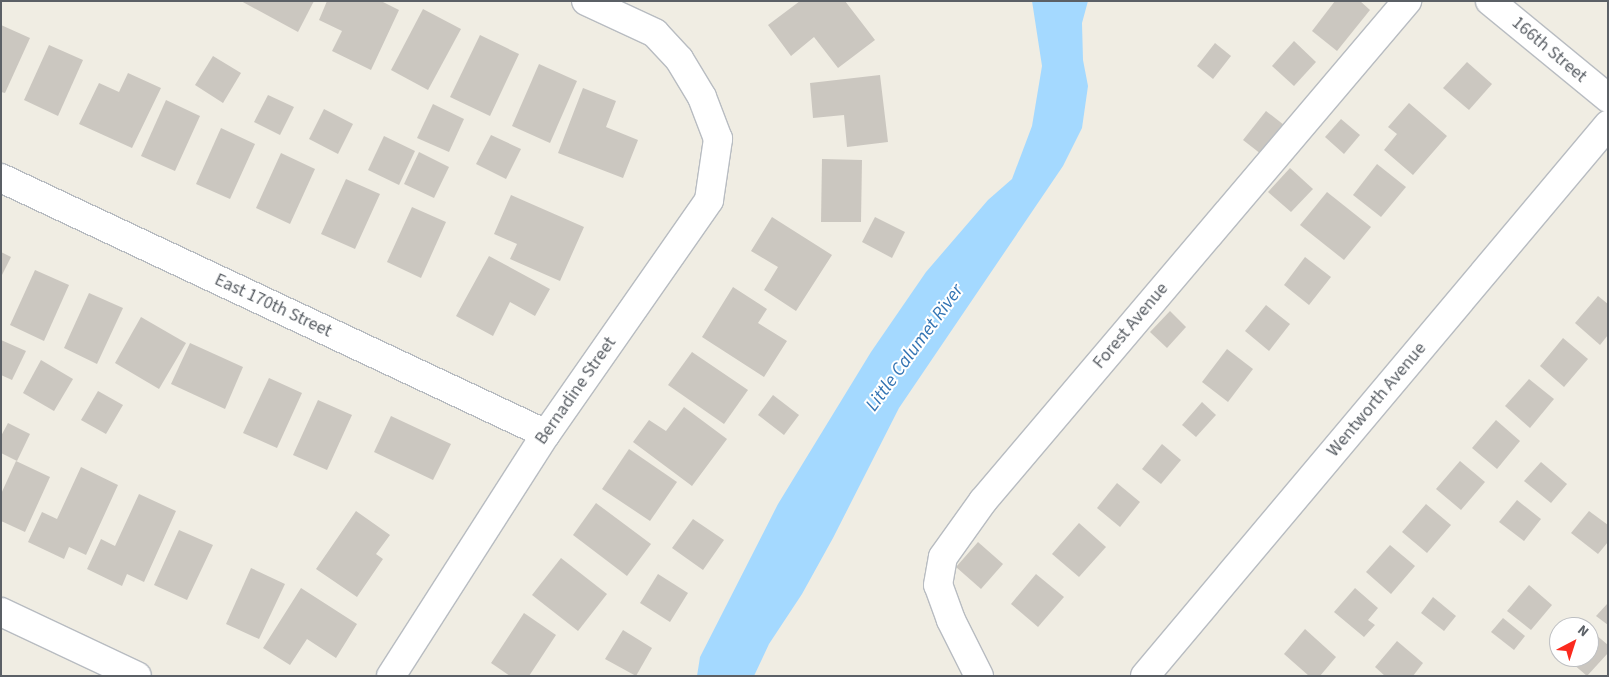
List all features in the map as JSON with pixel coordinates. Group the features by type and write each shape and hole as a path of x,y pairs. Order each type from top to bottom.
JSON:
{"street":[{"name":"Bernadine Street","path":"391,676 546,434 709,200 718,139 702,97 679,59 655,33 586,1"},
{"name":"Forest Avenue","path":"979,676 951,620 938,585 943,556 983,501 1407,1"},
{"name":"166th Street","path":"1490,1 1608,98"},
{"name":"Wentworth Avenue","path":"1145,676 1608,125"},
{"name":"East 170th Street","path":"1,178 546,434"},
{"path":"1,612 137,676"}],"water":[{"name":"Little Calumet River","path":"1032,1 1088,1 1082,23 1083,60 1088,86 1082,128 1063,166 899,408 833,538 802,594 769,644 754,676 697,676 700,657 778,504 871,352 926,272 988,200 1012,179 1032,126 1042,66"}],"building":[{"path":"241,1 314,1 298,32"},
{"path":"327,1 381,1 399,10 371,70 332,51 342,31 319,20"},
{"path":"800,1 845,1 875,40 838,68 814,37 791,56 768,25"},
{"path":"1335,1 1360,1 1370,10 1337,51 1312,31"},
{"path":"423,9 461,29 428,90 391,70"},
{"path":"1,25 30,38 5,93 1,92"},
{"path":"480,35 519,54 490,116 450,97"},
{"path":"1294,41 1316,62 1294,86 1272,66"},
{"path":"1215,43 1231,56 1213,79 1197,66"},
{"path":"49,45 83,60 58,116 24,100"},
{"path":"213,56 241,73 223,103 195,85"},
{"path":"1467,62 1492,84 1469,110 1443,88"},
{"path":"539,64 577,81 550,143 512,126"},
{"path":"128,73 161,88 132,148 79,124 99,83 119,92"},
{"path":"880,75 888,142 847,147 844,115 813,118 810,83"},
{"path":"583,88 616,101 606,127 638,140 623,178 558,153"},
{"path":"268,95 294,107 280,135 254,122"},
{"path":"166,100 200,116 175,171 141,156"},
{"path":"1409,103 1447,136 1413,175 1384,150 1397,134 1388,127"},
{"path":"433,104 464,119 449,152 417,138"},
{"path":"324,109 353,124 338,154 309,139"},
{"path":"1266,111 1284,125 1261,154 1243,140"},
{"path":"1341,119 1360,135 1344,154 1325,137"},
{"path":"221,128 255,144 230,199 196,184"},
{"path":"491,135 521,149 506,179 476,164"},
{"path":"384,136 415,151 399,185 368,170"},
{"path":"419,152 449,167 434,198 404,184"},
{"path":"281,153 315,169 290,224 256,208"},
{"path":"822,159 862,160 861,222 821,222"},
{"path":"1377,164 1406,187 1381,217 1353,195"},
{"path":"1290,168 1313,189 1291,212 1268,192"},
{"path":"346,179 380,194 355,249 321,234"},
{"path":"1327,192 1371,227 1344,260 1300,225"},
{"path":"511,195 584,227 560,281 510,259 517,244 494,234"},
{"path":"412,207 446,222 421,278 387,262"},
{"path":"772,217 832,255 796,311 764,290 778,267 751,251"},
{"path":"875,217 905,232 892,258 862,242"},
{"path":"1,252 11,257 1,277"},
{"path":"489,256 550,289 535,316 510,302 493,336 456,316"},
{"path":"1305,257 1331,277 1309,305 1284,285"},
{"path":"35,270 69,285 44,341 10,325"},
{"path":"733,287 767,309 758,323 787,341 764,377 702,337"},
{"path":"89,293 123,308 97,364 64,348"},
{"path":"1598,296 1608,304 1608,335 1600,345 1575,323"},
{"path":"1266,305 1290,324 1269,351 1245,331"},
{"path":"1170,311 1186,327 1167,348 1150,332"},
{"path":"141,317 186,343 159,389 115,363"},
{"path":"1563,338 1588,359 1564,387 1540,366"},
{"path":"1,340 26,351 12,380 1,375"},
{"path":"190,343 243,367 225,409 171,384"},
{"path":"1227,349 1253,369 1228,402 1202,382"},
{"path":"692,352 748,390 724,424 668,385"},
{"path":"41,360 73,379 54,411 23,393"},
{"path":"269,378 302,393 277,448 243,433"},
{"path":"1529,379 1554,399 1530,428 1505,406"},
{"path":"98,391 123,405 106,434 81,420"},
{"path":"773,395 799,415 784,435 758,415"},
{"path":"318,400 352,415 327,470 293,455"},
{"path":"1202,402 1216,415 1196,437 1182,425"},
{"path":"684,407 727,439 692,486 633,442 649,420 666,431"},
{"path":"391,416 451,444 433,480 374,452"},
{"path":"1496,420 1520,441 1497,469 1472,448"},
{"path":"8,423 30,434 17,461 1,453 1,436"},
{"path":"1162,444 1181,460 1161,484 1142,469"},
{"path":"629,449 677,482 650,521 602,489"},
{"path":"16,461 50,477 25,532 1,521 1,494"},
{"path":"1460,461 1485,482 1461,510 1436,489"},
{"path":"1541,462 1567,484 1551,503 1524,481"},
{"path":"81,467 118,485 86,555 69,547 64,559 28,542 42,512 57,519"},
{"path":"1117,483 1140,502 1120,527 1097,508"},
{"path":"139,494 176,511 144,582 127,574 122,586 87,569 101,539 115,546"},
{"path":"1517,500 1541,519 1524,541 1499,522"},
{"path":"596,503 651,544 627,576 573,535"},
{"path":"1426,504 1451,525 1427,553 1402,532"},
{"path":"356,511 390,535 376,554 383,559 357,597 316,569"},
{"path":"1589,511 1608,525 1608,542 1598,554 1571,533"},
{"path":"693,519 724,540 703,570 672,548"},
{"path":"1079,523 1106,547 1079,577 1052,554"},
{"path":"179,530 213,545 187,600 154,585"},
{"path":"978,542 1003,564 981,589 956,567"},
{"path":"1390,545 1415,566 1391,594 1366,572"},
{"path":"561,558 607,594 578,631 532,595"},
{"path":"251,568 285,584 259,639 226,624"},
{"path":"658,574 688,593 670,622 640,603"},
{"path":"1036,574 1064,597 1038,627 1011,604"},
{"path":"1529,585 1552,605 1531,630 1507,611"},
{"path":"301,588 357,624 336,658 307,639 290,665 263,648"},
{"path":"1355,588 1378,608 1368,620 1375,625 1364,637 1334,612"},
{"path":"1433,597 1456,616 1444,631 1421,613"},
{"path":"1608,603 1608,625 1596,616"},
{"path":"524,613 556,635 529,676 510,676 491,663"},
{"path":"1503,618 1525,636 1514,650 1491,632"},
{"path":"1305,629 1336,657 1320,676 1309,676 1284,654"},
{"path":"623,630 652,648 636,676 605,659"},
{"path":"1599,637 1608,645 1608,653 1599,663"},
{"path":"1397,641 1423,663 1413,676 1385,676 1375,667"},
{"path":"1577,667 1595,667 1587,676"}]}
